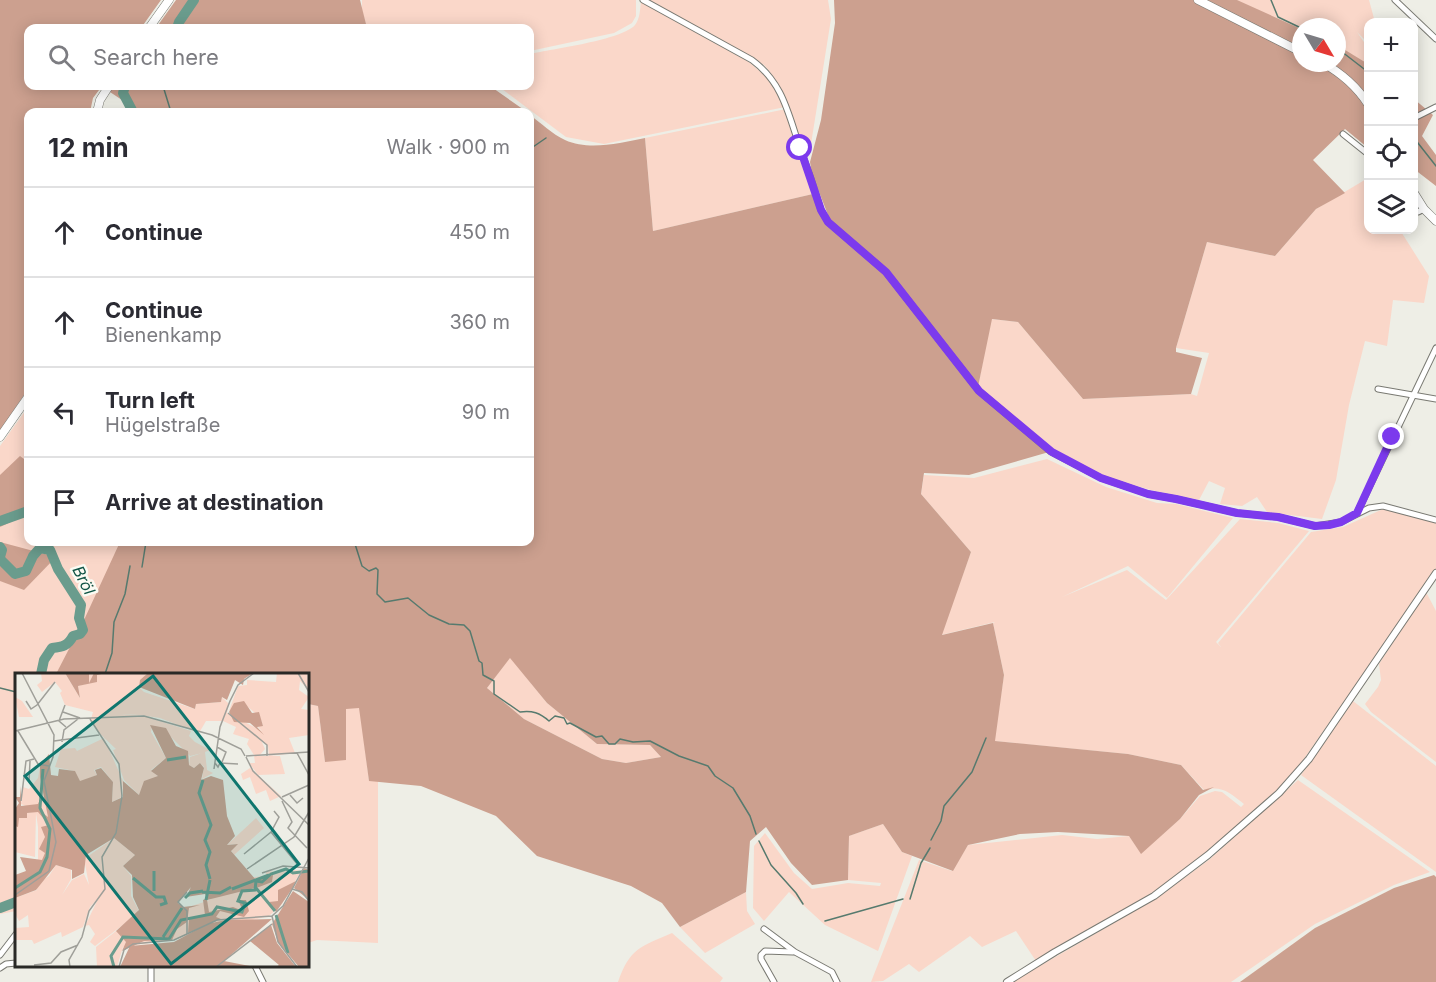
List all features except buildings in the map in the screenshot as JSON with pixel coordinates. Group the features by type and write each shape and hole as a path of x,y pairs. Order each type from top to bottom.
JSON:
{"main road":[{"path":"152,24 169,0"},
{"path":"1198,0 1292,47"},
{"path":"1337,72 1364,98"},
{"path":"98,108 106,90"},
{"path":"1418,201 1436,221"},
{"path":"0,437 24,404"}],"street":[{"path":"643,0 752,60 765,70 788,108 821,210 828,222 886,272 979,391 1052,452 1101,478 1148,494 1237,513 1278,517 1315,526 1341,522 1369,508 1383,506 1436,520"},
{"path":"1395,0 1436,39"},
{"path":"1418,116 1436,107"},
{"path":"1343,134 1364,151"},
{"path":"1418,212 1424,209"},
{"path":"1357,513 1436,348"},
{"path":"1378,389 1436,399"},
{"path":"1008,982 1055,952 1154,896 1208,855 1279,793 1309,759 1436,573"},
{"path":"764,929 795,952 832,972 837,982"},
{"path":"0,955 15,935"},
{"path":"774,982 761,956 765,951 795,952"},
{"path":"0,968 6,964 15,963"},
{"path":"256,967 263,982"}],"shaded area":[{"path":"0,0 161,0 144,24 24,24 24,90 99,90 93,98 91,108 24,108 24,395 0,431"},
{"path":"176,0 360,0 366,24 159,24"},
{"path":"362,0 636,0 636,16 632,23 614,33 534,50 534,24 366,24"},
{"path":"649,0 828,0 831,19 811,144 806,161 785,98 764,65"},
{"path":"834,0 1237,0 1292,25 1292,72 1346,72 1346,51 1364,62 1364,145 1345,129 1313,160 1345,193 1316,209 1275,256 1207,242 1176,348 1176,352 1202,358 1191,394 1083,399 1018,322 992,319 978,387 889,270 830,220 812,174 810,162 821,120 835,23"},
{"path":"1218,0 1369,0 1374,18 1364,18 1364,39 1357,32 1364,42 1364,85 1346,69 1346,18 1292,18 1292,37"},
{"path":"641,2 749,62 768,78 785,107 604,144 566,137 534,113 534,108 527,108 503,90 534,90 534,53 616,35 635,25 640,14"},
{"path":"111,90 496,90 521,108 130,108 128,104 110,92"},
{"path":"1418,102 1433,115 1422,136 1436,155 1436,186 1418,172"},
{"path":"786,109 813,194 653,231 645,138"},
{"path":"534,118 565,140 584,145 605,145 645,138 653,231 813,194 819,210 885,273 974,389 1049,452 969,475 924,473 921,494 971,552 942,635 993,623 1004,675 995,741 1128,754 1181,765 1203,790 1214,787 1199,795 1180,819 1141,854 1129,836 1058,832 1020,834 968,845 953,871 902,852 883,824 849,836 848,880 812,885 791,863 766,827 750,841 746,892 680,927 662,903 631,886 537,856 496,816 421,786 369,781 359,708 346,709 346,760 325,762 318,706 309,704 309,673 57,673 118,546 534,546","holes":["510,658 547,703 597,744 650,745 661,757 626,763 602,759 524,719 487,688"]},
{"path":"1364,180 1364,234 1403,234 1429,276 1424,303 1393,300 1387,346 1365,341 1349,405 1336,480 1322,519 1267,512 1257,497 1242,506 1220,504 1225,488 1209,481 1199,500 1109,478 1050,449 978,387 991,319 1018,322 1083,399 1191,394 1197,396 1209,353 1176,348 1207,242 1275,256 1316,209"},
{"path":"24,413 24,546 134,546 115,673 15,673 15,911 0,914 0,446"},
{"path":"20,456 24,459 24,516 0,527 0,475"},
{"path":"1047,459 1106,487 1157,503 1176,504 1233,518 1167,598 1128,566 1062,597 1127,570 1166,600 1240,519 1278,523 1309,531 1216,642 1221,647 1218,643 1311,532 1343,527 1383,509 1436,521 1436,569 1299,766 1279,789 1202,856 1152,893 1036,961 1016,931 982,947 970,936 919,972 909,964 883,981 871,982 919,860 952,871 968,845 1062,835 1097,839 1129,836 1141,853 1180,819 1200,796 1215,791 1222,792 1241,807 1244,804 1221,789 1204,790 1181,765 1128,754 994,741 1004,675 993,623 995,622 941,635 971,552 921,494 924,475 974,478"},
{"path":"0,542 56,557 24,590 0,581"},
{"path":"1426,592 1436,611 1436,762 1371,712 1365,704 1381,680 1379,664"},
{"path":"510,657 547,703 597,744 650,745 661,757 626,763 602,759 524,719 487,688"},
{"path":"1353,701 1436,766 1436,872 1301,775"},
{"path":"309,704 318,706 325,762 346,708 360,708 369,781 378,781 378,943 317,940 309,943"},
{"path":"1298,780 1430,872 1394,885 1315,924 1231,982 1012,982 1157,898 1210,859"},
{"path":"883,824 902,852 912,856 878,951 825,925 789,892 764,921 753,908 754,846 765,833 794,873 812,889 848,883 880,886 881,883 848,880 849,836"},
{"path":"1434,875 1436,877 1436,982 1240,982 1315,928 1394,888"},
{"path":"746,892 747,911 755,924 705,953 680,927"},
{"path":"672,933 723,978 720,982 618,982 632,955 644,946"}],"waterway":[{"name":"Bröl","path":"178,24 194,0"},
{"path":"1271,0 1278,17 1292,24"},
{"path":"1346,55 1364,69"},
{"name":"Bröl","path":"124,90 123,93 131,108"},
{"path":"164,90 170,108"},
{"path":"534,146 546,138"},
{"path":"1418,143 1436,166"},
{"name":"Bröl","path":"0,521 24,512"},
{"path":"142,567 145,546"},
{"path":"356,546 362,566 369,571 376,568 378,570 377,594 385,602 408,598 429,615 449,624 464,625 470,631 479,661 482,663 483,675 494,681 494,694 520,712 536,713 549,721 555,716 564,718 567,724 570,723 596,737 602,736 609,744 615,744 620,739 633,742 650,741 679,756 708,766 715,776 733,788 750,816 756,834"},
{"name":"Bröl","path":"0,547 2,550 0,557"},
{"name":"Bröl","path":"0,559 15,574 26,571 33,556 40,548 50,550 58,569 81,605 79,618 83,630 64,645 52,648 44,660 41,673"},
{"path":"105,673 112,653 114,622 125,594 130,566"},
{"path":"0,688 15,692"},
{"path":"931,840 941,821 944,806 972,772 986,738"},
{"path":"759,841 771,865 803,904"},
{"path":"910,899 921,863 930,848"},
{"path":"825,921 903,899"},
{"name":"Bröl","path":"0,908 15,902"}],"route":[{"path":"800,148 821,210 828,222 886,272 979,391 1052,452 1101,478 1148,494 1237,513 1278,517 1315,526 1329,525 1341,522 1357,513 1392,437"}]}
